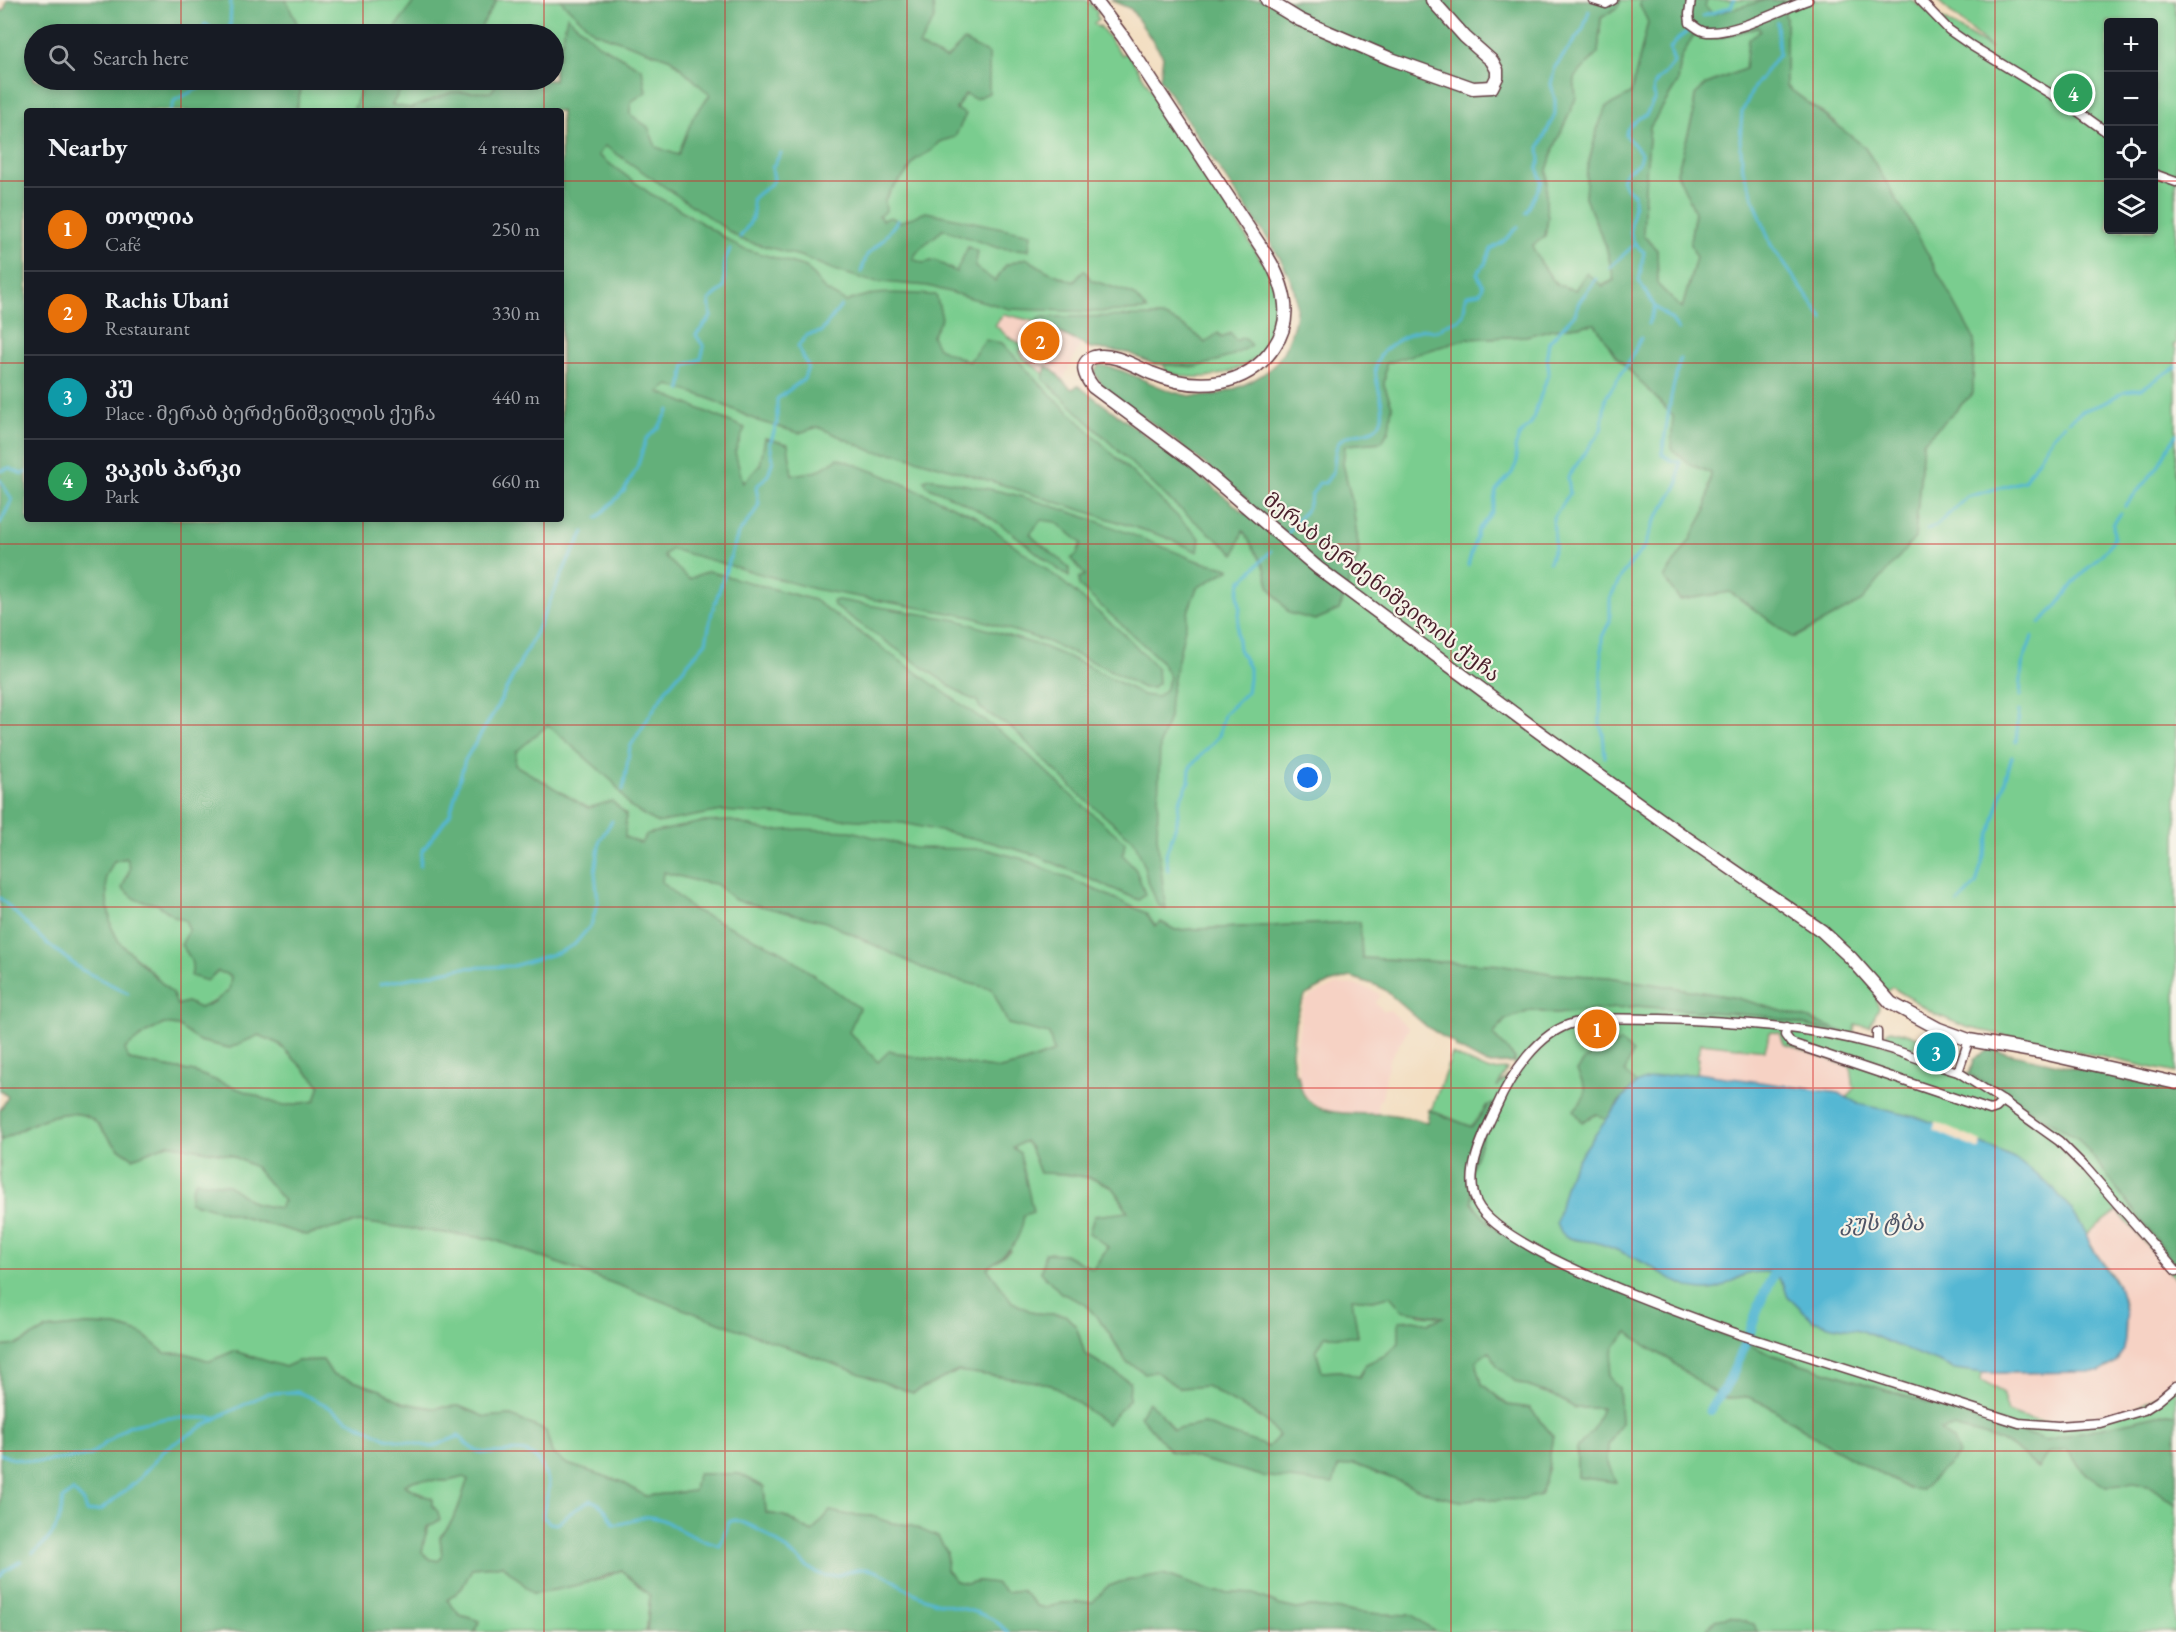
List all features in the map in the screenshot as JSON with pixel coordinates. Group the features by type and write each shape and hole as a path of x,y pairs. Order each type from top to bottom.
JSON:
{"street":[{"name":"მერაბ ბერძენიშვილის ქუჩა","path":"1095,0 1123,37 1267,256 1282,286 1286,311 1281,334 1268,356 1250,372 1237,378 1206,384 1185,383 1168,379 1124,361 1098,357 1087,362 1083,371 1093,387 1194,462 1318,568 1539,732 1678,832 1822,931 1851,958 1891,1003 1939,1029 1969,1040 2038,1052 2176,1083"},
{"path":"1267,0 1300,20 1391,59 1473,88 1492,87 1497,77 1497,70 1492,61 1457,28 1432,0"},
{"path":"1593,0 1606,4 1613,0"},
{"path":"1691,0 1690,22 1699,30 1707,32 1742,27 1808,0"},
{"path":"1920,0 1949,30 2070,105 2104,129"},
{"path":"2158,176 2176,182"},
{"path":"2176,1271 2059,1141 1958,1072 1877,1045 1787,1027 1701,1020 1629,1018 1589,1020 1569,1024 1535,1048 1508,1086 1483,1136 1475,1165 1473,1191 1477,1203 1494,1222 1522,1242 1548,1256 1738,1334 2019,1423 2058,1426 2100,1423 2144,1410 2176,1386"},
{"path":"1787,1027 1785,1035 1791,1043 1990,1110 2003,1101"},
{"path":"1877,1032 1877,1045"},
{"path":"1958,1072 1969,1040"}],"shaded area":[{"path":"1003,314 1037,322 1081,343 1060,386 1024,358 995,324"},
{"path":"1337,984 1358,985 1378,993 1380,996 1375,1003 1384,1011 1390,1010 1408,1027 1389,1060 1382,1098 1378,1101 1378,1114 1341,1113 1327,1110 1310,1102 1301,1091 1296,1052 1301,1013 1305,1001"},
{"path":"1770,1032 1780,1033 1851,1067 1854,1089 1847,1098 1838,1093 1697,1073 1699,1058 1697,1057 1701,1043 1765,1050"},
{"path":"2119,1210 2176,1280 2176,1379 2164,1391 2123,1412 2080,1423 2020,1417 2008,1412 2001,1392 1981,1381 1982,1373 2099,1372 2122,1303 2120,1289 2090,1245 2086,1233"}],"green space":[{"path":"7,0 286,0 297,24 24,24 24,90 301,90 297,108 24,108 24,522 564,522 564,108 411,108 452,92 564,90 564,31 567,16 598,44 642,69 646,92 631,102 630,114 648,127 656,147 678,155 693,117 710,95 671,59 594,32 560,0 933,0 934,19 919,46 946,59 964,41 989,54 989,93 975,99 965,94 956,109 966,114 955,137 939,142 931,151 916,159 891,190 885,200 886,211 879,216 882,220 891,217 900,222 926,212 1031,234 1029,250 998,248 943,229 923,246 913,259 923,263 935,260 956,272 968,247 978,252 975,267 995,281 1006,265 1026,258 1047,271 1074,282 1084,270 1091,280 1133,294 1147,310 1097,312 1010,309 928,286 870,281 803,257 742,240 605,146 598,155 651,194 741,248 806,267 825,290 846,302 879,294 936,295 942,318 932,336 938,348 969,362 985,340 1002,343 1043,387 1200,538 1198,552 1165,537 994,482 898,454 874,452 818,427 799,433 758,421 708,398 669,385 659,392 745,428 735,452 743,483 760,465 765,438 788,444 792,475 818,471 838,458 883,475 977,517 1063,582 1127,637 1157,668 1158,683 1152,688 1143,688 1104,667 1048,642 972,617 814,589 671,549 664,556 689,579 708,571 814,600 1016,743 1125,842 1123,855 1136,870 1145,894 1139,900 1035,855 990,842 903,823 722,811 657,823 630,807 613,782 548,725 516,752 515,765 588,808 612,801 626,814 625,837 641,843 647,834 702,822 732,821 769,831 801,829 851,831 914,848 985,849 1023,859 1105,894 1146,913 1155,926 1161,922 1175,930 1360,922 1362,958 1504,965 1554,974 1608,977 1659,985 1737,998 1809,1019 1854,1036 1763,1016 1637,1006 1555,1014 1532,1010 1505,1020 1493,1035 1515,1058 1513,1063 1487,1064 1455,1047 1456,1045 1426,1026 1385,990 1351,977 1329,983 1306,995 1295,1023 1292,1053 1295,1075 1298,1074 1303,1093 1310,1102 1329,1111 1391,1115 1427,1122 1429,1110 1472,1127 1488,1105 1494,1104 1471,1171 1472,1203 1493,1227 1560,1267 1773,1355 2046,1440 2167,1413 2176,1414 2176,1505 2148,1485 2133,1483 2106,1487 2084,1472 2067,1450 2048,1453 2038,1468 2013,1447 1988,1436 1953,1427 1940,1430 1953,1440 1959,1455 1922,1490 1909,1489 1831,1447 1767,1405 1748,1397 1726,1398 1707,1388 1628,1332 1614,1347 1608,1376 1619,1388 1621,1423 1608,1445 1607,1462 1616,1482 1577,1477 1577,1448 1593,1430 1602,1408 1575,1408 1555,1396 1516,1382 1497,1366 1490,1351 1476,1361 1482,1384 1507,1405 1530,1408 1553,1436 1547,1473 1540,1495 1525,1499 1478,1498 1461,1501 1438,1496 1354,1464 1338,1467 1333,1484 1262,1476 1170,1451 1140,1416 1148,1402 1160,1412 1173,1430 1204,1424 1268,1447 1279,1436 1265,1420 1206,1386 1179,1388 1155,1371 1145,1373 1127,1362 1104,1325 1085,1304 1061,1293 1041,1272 1045,1253 1064,1254 1093,1269 1108,1247 1089,1233 1094,1216 1128,1212 1113,1188 1097,1180 1040,1173 1030,1147 1025,1141 1013,1148 1020,1153 1033,1212 1024,1215 1020,1233 1012,1246 987,1268 1012,1302 1034,1313 1065,1315 1076,1326 1085,1354 1130,1382 1129,1400 1107,1424 1051,1384 958,1371 913,1393 492,1239 359,1222 306,1235 190,1202 192,1188 196,1181 228,1185 255,1204 279,1208 284,1201 255,1167 231,1155 168,1144 133,1158 113,1144 96,1122 83,1115 71,1113 47,1118 2,1140 0,1138 0,1110 8,1097 0,1090 0,10 4,11","holes":["127,858 130,869 122,888 137,900 157,904 175,917 185,920 189,930 181,945 191,959 191,976 207,981 218,971 231,976 229,990 214,1002 200,1008 187,1002 177,1005 172,993 119,942 111,926 106,877 114,861","663,872 716,884 735,900 826,922 939,976 992,989 1008,1024 1049,1034 1054,1052 1000,1069 889,1051 878,1062 849,1032 859,1008 779,950 692,909 662,882","164,1024 178,1026 199,1041 230,1048 259,1035 279,1044 320,1085 315,1101 283,1106 194,1072 129,1060 125,1049 146,1033","1390,1296 1402,1310 1443,1317 1429,1323 1413,1320 1399,1321 1399,1343 1384,1356 1366,1364 1359,1377 1340,1371 1322,1372 1316,1351 1325,1336 1358,1337 1352,1298 1372,1300"]},
{"path":"286,0 1087,0 1098,13 1096,15 1099,19 1094,23 1100,26 1122,55 1127,52 1199,164 1196,167 1200,173 1205,172 1272,277 1279,304 1276,329 1270,343 1248,363 1219,375 1188,377 1165,371 1164,364 1153,364 1129,353 1091,348 1037,322 1004,314 995,325 1008,337 1023,345 1020,352 1024,358 1243,529 1265,568 1270,589 1315,620 1339,610 1359,553 1353,506 1343,464 1345,445 1382,442 1392,406 1384,385 1386,363 1466,339 1526,336 1552,329 1595,324 1615,355 1673,416 1689,464 1711,473 1706,510 1690,540 1664,578 1680,600 1730,592 1794,638 1915,538 1923,442 1973,393 1836,123 1786,86 1786,19 1782,0 1911,0 1991,48 1937,0 2176,0 2176,344 2173,345 2176,350 2176,1073 1966,1027 1935,1014 1892,987 1876,1001 1879,1007 1870,1026 1856,1025 1854,1036 1879,1042 1969,1074 2079,1139 2176,1266 2176,1280 2118,1211 2086,1234 2093,1249 2117,1283 2122,1298 2125,1337 2120,1355 2115,1362 2100,1372 1982,1373 1981,1381 2002,1392 2008,1412 2028,1419 2073,1422 2096,1420 2120,1414 2141,1405 2176,1379 2176,1414 2167,1413 2046,1440 1773,1355 1560,1267 1493,1227 1472,1203 1471,1170 1487,1105 1472,1127 1429,1110 1432,1108 1452,1054 1487,1070 1507,1069 1497,1087 1514,1070 1515,1058 1493,1035 1505,1020 1532,1010 1555,1014 1637,1006 1763,1016 1848,1035 1809,1019 1737,998 1608,977 1554,974 1504,965 1362,958 1360,922 1175,930 1161,922 1054,1052 1000,1069 889,1051 1025,1141 1030,1147 1040,1173 1088,1178 1113,1189 1128,1213 1093,1270 1065,1254 1045,1253 1041,1272 1061,1293 1085,1304 1104,1325 1127,1363 1155,1371 1179,1388 1206,1386 1265,1420 1279,1436 1268,1447 1204,1424 1173,1430 1160,1412 1170,1451 1333,1483 1338,1467 1354,1464 1438,1496 1461,1501 1478,1498 1495,1500 1549,1469 1548,1458 1553,1436 1530,1408 1508,1405 1482,1384 1476,1361 1490,1350 1516,1382 1555,1396 1575,1408 1603,1408 1593,1431 1577,1448 1577,1477 1615,1482 1607,1462 1608,1445 1621,1423 1619,1388 1608,1376 1614,1347 1628,1332 1707,1388 1726,1398 1748,1397 1767,1405 1831,1447 1909,1489 1939,1429 1953,1427 1988,1436 2013,1447 2037,1468 2048,1453 2067,1450 2084,1472 2106,1487 2133,1483 2148,1485 2176,1505 2176,1632 1757,1632 1754,1624 1707,1628 1710,1632 1435,1632 1413,1615 1312,1607 1296,1609 1279,1605 1254,1594 1213,1592 1163,1574 1120,1582 1107,1587 1094,1602 1063,1603 1046,1608 1037,1606 1021,1590 1006,1592 979,1581 967,1583 956,1581 946,1570 947,1552 910,1525 891,1523 871,1516 830,1511 812,1532 784,1516 766,1513 764,1487 740,1474 698,1474 694,1491 645,1496 622,1482 567,1464 552,1453 546,1431 509,1415 485,1417 459,1406 432,1408 404,1403 380,1390 332,1374 323,1360 298,1361 285,1367 234,1351 210,1361 188,1354 165,1353 142,1334 117,1326 86,1325 46,1329 17,1345 0,1347 0,1138 2,1140 47,1118 71,1113 93,1120 113,1144 133,1158 168,1144 231,1155 255,1167 284,1201 279,1208 255,1204 228,1185 190,1202 306,1235 359,1222 492,1239 913,1393 958,1371 1051,1384 1107,1424 1130,1382 1085,1354 1076,1326 1065,1315 1034,1313 1012,1302 987,1268 1011,1250 83,686 218,524 564,522 564,108 297,108 301,90 564,90 564,24 297,24","holes":["1770,1032 1780,1033 1784,1044 1851,1067 1854,1089 1847,1098 1838,1093 1697,1073 1699,1058 1697,1057 1701,1043 1765,1050"]},
{"path":"415,0 497,0 483,24 398,24"},
{"path":"1111,0 1621,0 1617,8 1601,18 1598,53 1574,78 1576,98 1547,170 1548,217 1545,236 1532,246 1556,284 1575,290 1586,273 1603,286 1614,280 1606,246 1585,197 1587,169 1606,107 1631,94 1648,22 1640,0 1707,0 1705,7 1714,14 1766,0 1782,0 1786,19 1786,86 1865,147 1912,225 1974,339 1973,393 1923,442 1915,538 1862,601 1794,638 1730,592 1680,600 1664,578 1690,540 1706,510 1711,473 1689,464 1671,448 1673,416 1615,355 1595,324 1552,329 1526,336 1466,339 1386,363 1384,385 1392,406 1389,430 1382,442 1345,445 1343,464 1353,506 1359,553 1339,610 1315,620 1289,613 1270,588 1265,568 1243,530 1235,554 1175,505 1043,379 1046,366 1072,389 1078,386 1186,465 1246,514 1248,500 1171,438 1114,397 1094,372 1099,365 1113,368 1179,394 1207,396 1224,392 1242,386 1273,366 1287,343 1294,325 1296,307 1293,286 1279,258 1160,79 1163,56 1131,9","holes":["1758,27 1760,31 1748,40 1745,69 1707,84 1695,95 1693,116 1677,173 1695,212 1690,241 1696,258 1682,309 1658,285 1657,250 1643,235 1650,127 1678,82 1681,58 1693,36 1719,38"]},
{"path":"1621,0 1640,0 1648,22 1631,95 1598,127 1587,169 1585,197 1606,246 1614,280 1592,288 1568,289 1551,278 1532,246 1545,236 1548,217 1547,170 1576,98 1574,78 1598,53 1601,18 1617,8"},
{"path":"1699,0 1780,0 1703,22"},
{"path":"1759,27 1760,31 1747,55 1745,69 1707,84 1695,95 1693,116 1677,173 1695,212 1690,241 1696,258 1682,309 1658,285 1657,250 1643,235 1650,127 1678,82 1681,58 1693,36 1719,38"},
{"path":"361,90 400,90 392,105 411,108 354,108"},
{"path":"1161,316 1185,327 1205,343 1218,333 1222,338 1231,333 1236,341 1241,338 1246,339 1251,346 1229,357 1197,367 1153,364 1129,353 1091,348 1037,322 1039,317"},
{"path":"930,478 1019,496 1108,525 1195,560 1230,569 1197,588 1189,609 1170,697 1169,717 1160,744 1157,837 1166,909 1158,905 1134,841 1080,795 1014,730 980,708 977,701 965,696 834,606 833,601 838,600 957,620 1044,647 1084,664 1143,695 1157,697 1165,690 1170,677 1160,660 1079,586 1079,578 1085,575 1071,559 1077,554 1081,543 1056,522 1041,520 1030,534 1069,568 1069,577 990,517 927,486 924,480"},
{"path":"127,858 130,869 125,879 149,903 157,904 175,917 185,920 189,930 193,969 218,971 231,976 230,990 214,1002 200,1008 187,1002 177,1005 156,976 119,942 111,926 106,877 114,861"},
{"path":"164,1024 178,1026 199,1041 229,1048 259,1035 279,1044 320,1085 315,1101 283,1106 194,1072 129,1060 124,1049 146,1033"},
{"path":"1891,1030 1918,1037 1913,1052 1886,1041 1886,1033"},
{"path":"1620,1042 1633,1052 1625,1071 1636,1084 1618,1103 1607,1121 1597,1114 1582,1122 1574,1110 1586,1091 1577,1071 1585,1059"},
{"path":"1990,1049 2176,1090 2176,1266 2079,1139 1969,1074 1975,1058"},
{"path":"1390,1296 1421,1315 1444,1317 1429,1323 1413,1320 1399,1343 1384,1356 1366,1364 1359,1378 1340,1371 1322,1372 1316,1351 1325,1336 1358,1336 1351,1298 1372,1300"},
{"path":"86,1325 117,1326 142,1334 165,1353 188,1354 210,1361 234,1351 285,1367 298,1361 323,1360 332,1374 380,1390 404,1403 432,1408 459,1406 485,1417 509,1415 546,1431 552,1453 567,1464 622,1482 645,1496 694,1491 697,1474 740,1474 764,1487 766,1513 784,1516 812,1532 830,1511 871,1516 891,1523 910,1525 938,1537 947,1552 946,1570 956,1581 995,1583 1006,1592 1021,1590 1037,1606 1046,1608 1063,1603 1093,1602 1107,1587 1120,1582 1163,1574 1213,1592 1254,1594 1279,1605 1296,1609 1312,1607 1413,1615 1435,1632 647,1632 650,1596 621,1570 578,1585 533,1593 503,1565 472,1568 463,1586 447,1600 460,1615 480,1621 475,1632 0,1632 0,1347 17,1345 46,1329","holes":["464,1477 468,1480 454,1517 440,1537 442,1556 438,1561 430,1559 422,1552 427,1527 440,1520 438,1512 432,1505 432,1498 421,1495 404,1485 415,1480 448,1481"]},
{"path":"464,1477 468,1480 458,1507 440,1537 442,1556 438,1561 430,1559 422,1552 423,1546 427,1531 438,1512 432,1505 432,1499 404,1485 415,1480 448,1481"},
{"path":"503,1565 533,1593 603,1579 621,1570 650,1596 646,1632 475,1632 480,1621 460,1615 447,1600 456,1594 468,1578 472,1568"},
{"path":"1730,1617 1754,1624 1757,1632 1710,1632 1707,1628 1715,1620"}],"water":[{"name":"კუს ტბა","path":"1697,1073 1838,1093 1859,1104 1935,1123 2014,1158 2052,1187 2071,1209 2086,1233 2090,1245 2120,1289 2126,1316 2124,1350 2115,1362 2100,1372 1983,1373 1955,1369 1859,1330 1832,1326 1813,1320 1787,1295 1784,1285 1774,1273 1751,1273 1717,1289 1700,1290 1678,1282 1614,1249 1594,1242 1572,1239 1563,1234 1556,1224 1569,1175 1590,1141 1632,1088 1645,1080"}],"pier":[{"path":"1936,1122 1982,1142 1979,1150 1933,1130"}],"waterway":[{"path":"230,24 231,0"},
{"path":"1703,16 1731,7 1734,0"},
{"path":"1526,213 1542,182 1537,167 1540,161 1539,148 1555,114 1555,100 1551,84 1555,67 1583,29 1589,11"},
{"path":"1777,22 1779,54 1754,87 1742,112 1740,140 1743,170 1771,245 1823,319"},
{"path":"1678,330 1672,320 1655,307 1639,281 1644,252 1637,246 1631,233 1634,194 1626,188 1622,179 1626,172 1639,163 1641,153 1626,135 1627,129 1646,115 1655,98 1656,82 1674,63 1670,49 1687,32"},
{"path":"171,108 175,100 195,90"},
{"path":"740,237 751,220 752,200 774,180 772,168 781,153"},
{"path":"861,272 867,255 882,241 898,220"},
{"path":"1288,533 1308,507 1319,483 1325,483 1333,471 1336,449 1340,441 1349,436 1372,430 1380,423 1382,408 1376,366 1384,351 1415,331 1425,329 1436,331 1461,318 1467,295 1480,293 1483,286 1477,273 1485,264 1491,249 1503,242 1518,227"},
{"path":"1609,268 1634,245"},
{"path":"681,389 685,365 701,359 704,347 696,335 711,317 709,300 724,288 725,260 730,249"},
{"path":"1468,565 1478,530 1492,512 1496,490 1512,473 1517,462 1515,448 1519,436 1531,424 1549,372 1547,355 1549,342 1575,314 1579,302 1596,279"},
{"path":"623,790 630,747 667,688 706,642 712,612 738,534 759,504 756,487 768,475 773,460 770,444 777,423 777,399 804,379 808,367 798,346 807,335 821,332 841,306"},
{"path":"1648,324 1655,307"},
{"path":"1549,562 1555,545 1553,518 1570,493 1568,477 1601,430 1606,397 1641,338"},
{"path":"1605,757 1600,724 1602,637 1610,621 1610,598 1623,573 1645,546 1653,524 1678,485 1680,462 1672,461 1662,454 1680,359"},
{"path":"2069,421 2082,411 2102,404 2125,391 2141,389 2176,367"},
{"path":"597,518 624,491 637,468 646,439 659,427 669,410"},
{"path":"1927,529 1936,526 1967,497 2024,481 2054,435 2065,424"},
{"path":"2125,506 2157,468 2176,434"},
{"path":"0,471 9,468 24,473"},
{"path":"0,480 12,500 0,523"},
{"path":"2040,623 2055,608 2077,579 2108,548 2114,537 2113,524 2121,513"},
{"path":"420,866 422,851 450,814 465,760 495,711 584,532"},
{"path":"1168,871 1166,854 1177,822 1179,802 1189,782 1190,767 1219,736 1224,714 1247,692 1249,668 1239,649 1237,633 1240,607 1238,594 1241,582 1271,551"},
{"path":"2020,696 2022,665 2032,637"},
{"path":"2016,742 2019,711"},
{"path":"1958,903 1976,884 2012,756"},
{"path":"380,984 462,968 513,966 557,953 574,945 591,925 598,902 595,872 600,840 612,821"},
{"path":"0,898 43,940 80,969 128,993"},
{"path":"1710,1410 1728,1383 1774,1273"},
{"path":"33,1553 55,1530 63,1499 73,1491 83,1501 86,1512 101,1510 136,1482 165,1449 217,1418 268,1393 298,1392 386,1438 432,1447 459,1436 469,1447 477,1451 486,1453 514,1451 531,1454 538,1460 548,1482 549,1488 543,1517 550,1523 557,1524 591,1500 605,1509 614,1524 645,1517 655,1518 720,1546 729,1522 735,1520 766,1534 819,1574 834,1576 863,1569 877,1572 925,1598 990,1618 1008,1632"},
{"path":"0,1454 37,1462 89,1456 128,1426 168,1418 217,1418"},
{"path":"0,1576 21,1561"}],"place":[{"name":"ვაკის პარკი","path":"2073,93"},
{"name":"Rachis Ubani","path":"1040,341"},
{"name":"თოლია","path":"1597,1029"},
{"name":"კუ","path":"1936,1052"}]}
